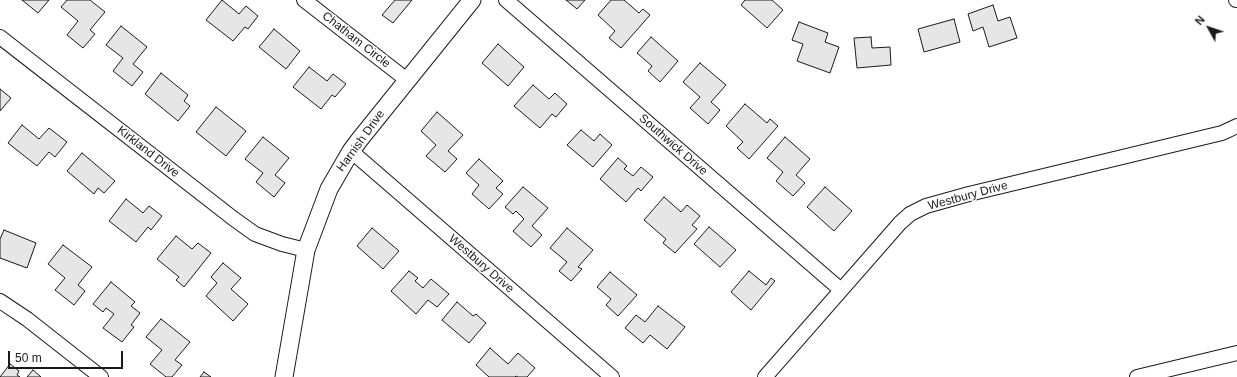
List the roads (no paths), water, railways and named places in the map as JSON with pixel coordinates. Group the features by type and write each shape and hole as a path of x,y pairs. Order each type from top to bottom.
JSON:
{"street":[{"name":"Chatham Circle","path":"304,0 407,80"},
{"name":"Harnish Drive","path":"284,377 306,250 329,189 351,151 472,0"},
{"name":"Southwick Drive","path":"506,0 841,290"},
{"name":"Kirkland Drive","path":"0,37 255,234 282,244 306,250"},
{"name":"Westbury Drive","path":"765,377 900,222 910,214 926,206 977,192 1222,133 1237,126"},
{"name":"Westbury Drive","path":"351,151 612,377"},
{"path":"0,301 28,319 101,377"},
{"path":"1137,377 1237,353"}]}
